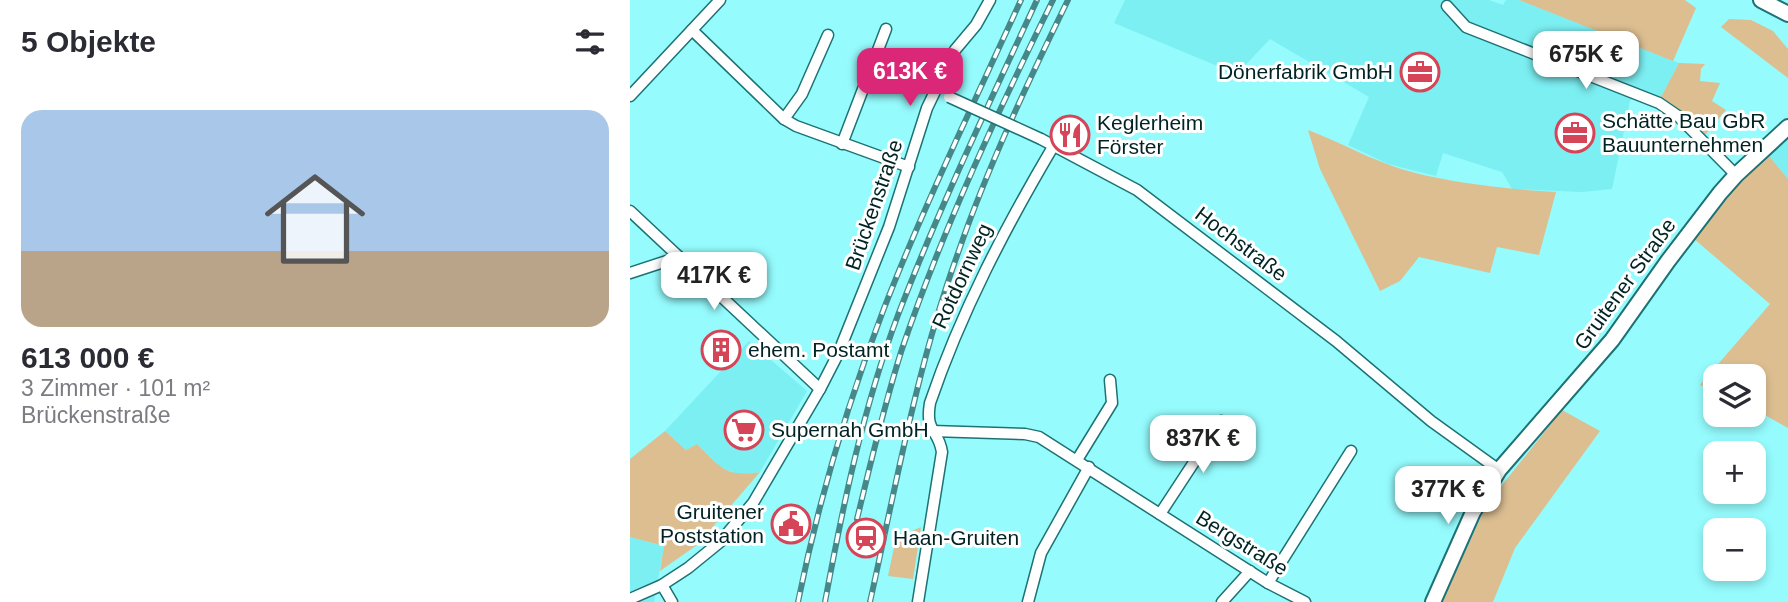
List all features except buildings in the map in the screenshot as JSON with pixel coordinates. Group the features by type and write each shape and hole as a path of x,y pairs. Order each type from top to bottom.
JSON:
{"main road":[{"path":"1761,0 1788,14"},
{"name":"Gruitener Straße","path":"1433,602 1473,512 1499,470 1612,340 1668,261 1736,175 1788,127"}],"street":[{"path":"630,96 720,0"},
{"name":"Brückenstraße","path":"630,598 662,585 688,568 720,542 753,503 820,389 857,312 909,167 920,125 955,50 976,25 989,0"},
{"path":"1447,6 1466,27 1659,103 1678,116 1736,175"},
{"path":"842,144 887,29"},
{"path":"692,30 783,119 842,144 909,167"},
{"path":"783,119 802,94 828,35"},
{"name":"Hochstraße","path":"935,90 1121,179 1336,341 1431,421 1499,470"},
{"name":"Rotdornweg","path":"918,602 942,452 927,419 930,403 966,307 1010,220 1054,145"},
{"path":"630,211 820,389"},
{"path":"630,273 679,257"},
{"path":"1077,460 1112,402 1110,380"},
{"path":"1160,514 1221,421"},
{"name":"Bergstraße","path":"932,431 1025,434 1052,443 1268,583 1305,602"},
{"path":"1268,583 1351,451"},
{"path":"1028,602 1041,554 1089,467"},
{"path":"1222,602 1250,571"},
{"path":"662,585 672,602"}],"shaded area":[{"path":"1125,0 1489,0 1503,5 1506,0 1519,0 1679,63 1661,97 1642,90 1630,101 1612,189 1582,192 1512,189 1502,172 1443,153 1436,176 1388,164 1348,145 1369,97 1270,39 1235,76 1114,23"},
{"path":"1519,0 1685,0 1696,8 1673,61"},
{"path":"1729,19 1751,20 1773,31 1788,49 1788,78 1721,27"},
{"path":"1679,63 1705,64 1701,69 1700,81 1720,83 1712,101 1726,110 1705,135 1680,110 1661,97"},
{"path":"1308,130 1387,164 1426,176 1493,187 1556,192 1539,255 1497,247 1490,273 1419,257 1400,281 1380,291 1320,169"},
{"path":"1788,139 1788,179 1769,156"},
{"path":"1769,156 1788,179 1788,428 1766,416 1766,364 1718,364 1770,304 1693,238 1741,179"},
{"path":"749,341 807,391 760,472 739,475 720,467 697,444 686,450 665,431"},
{"path":"1562,410 1600,431 1515,548 1493,602 1442,602 1487,504"},
{"path":"665,431 686,450 697,444 724,469 739,473 760,472 697,545 660,571 664,546 630,537 630,459"},
{"path":"921,527 913,579 888,576 896,538"},
{"path":"630,537 664,546 654,602 630,602"}],"railway":[{"path":"798,602 824,491 870,346 915,232 1021,0"},
{"path":"825,602 855,457 874,385 898,315 947,196 1037,0"},
{"path":"857,519 889,391 918,304 972,172 1053,0"},
{"path":"870,602 908,426 944,296 995,156 1068,0"}],"place":[{"name":"Dönerfabrik GmbH","path":"1420,72"},
{"name":"Schätte Bau GbR Bauunternehmen","path":"1575,133"},
{"name":"Keglerheim Förster","path":"1070,135"},
{"name":"ehem. Postamt","path":"721,350"},
{"name":"Supernah GmbH","path":"744,430"},
{"name":"Gruitener Poststation","path":"791,524"},
{"name":"Haan-Gruiten","path":"866,538"}]}
